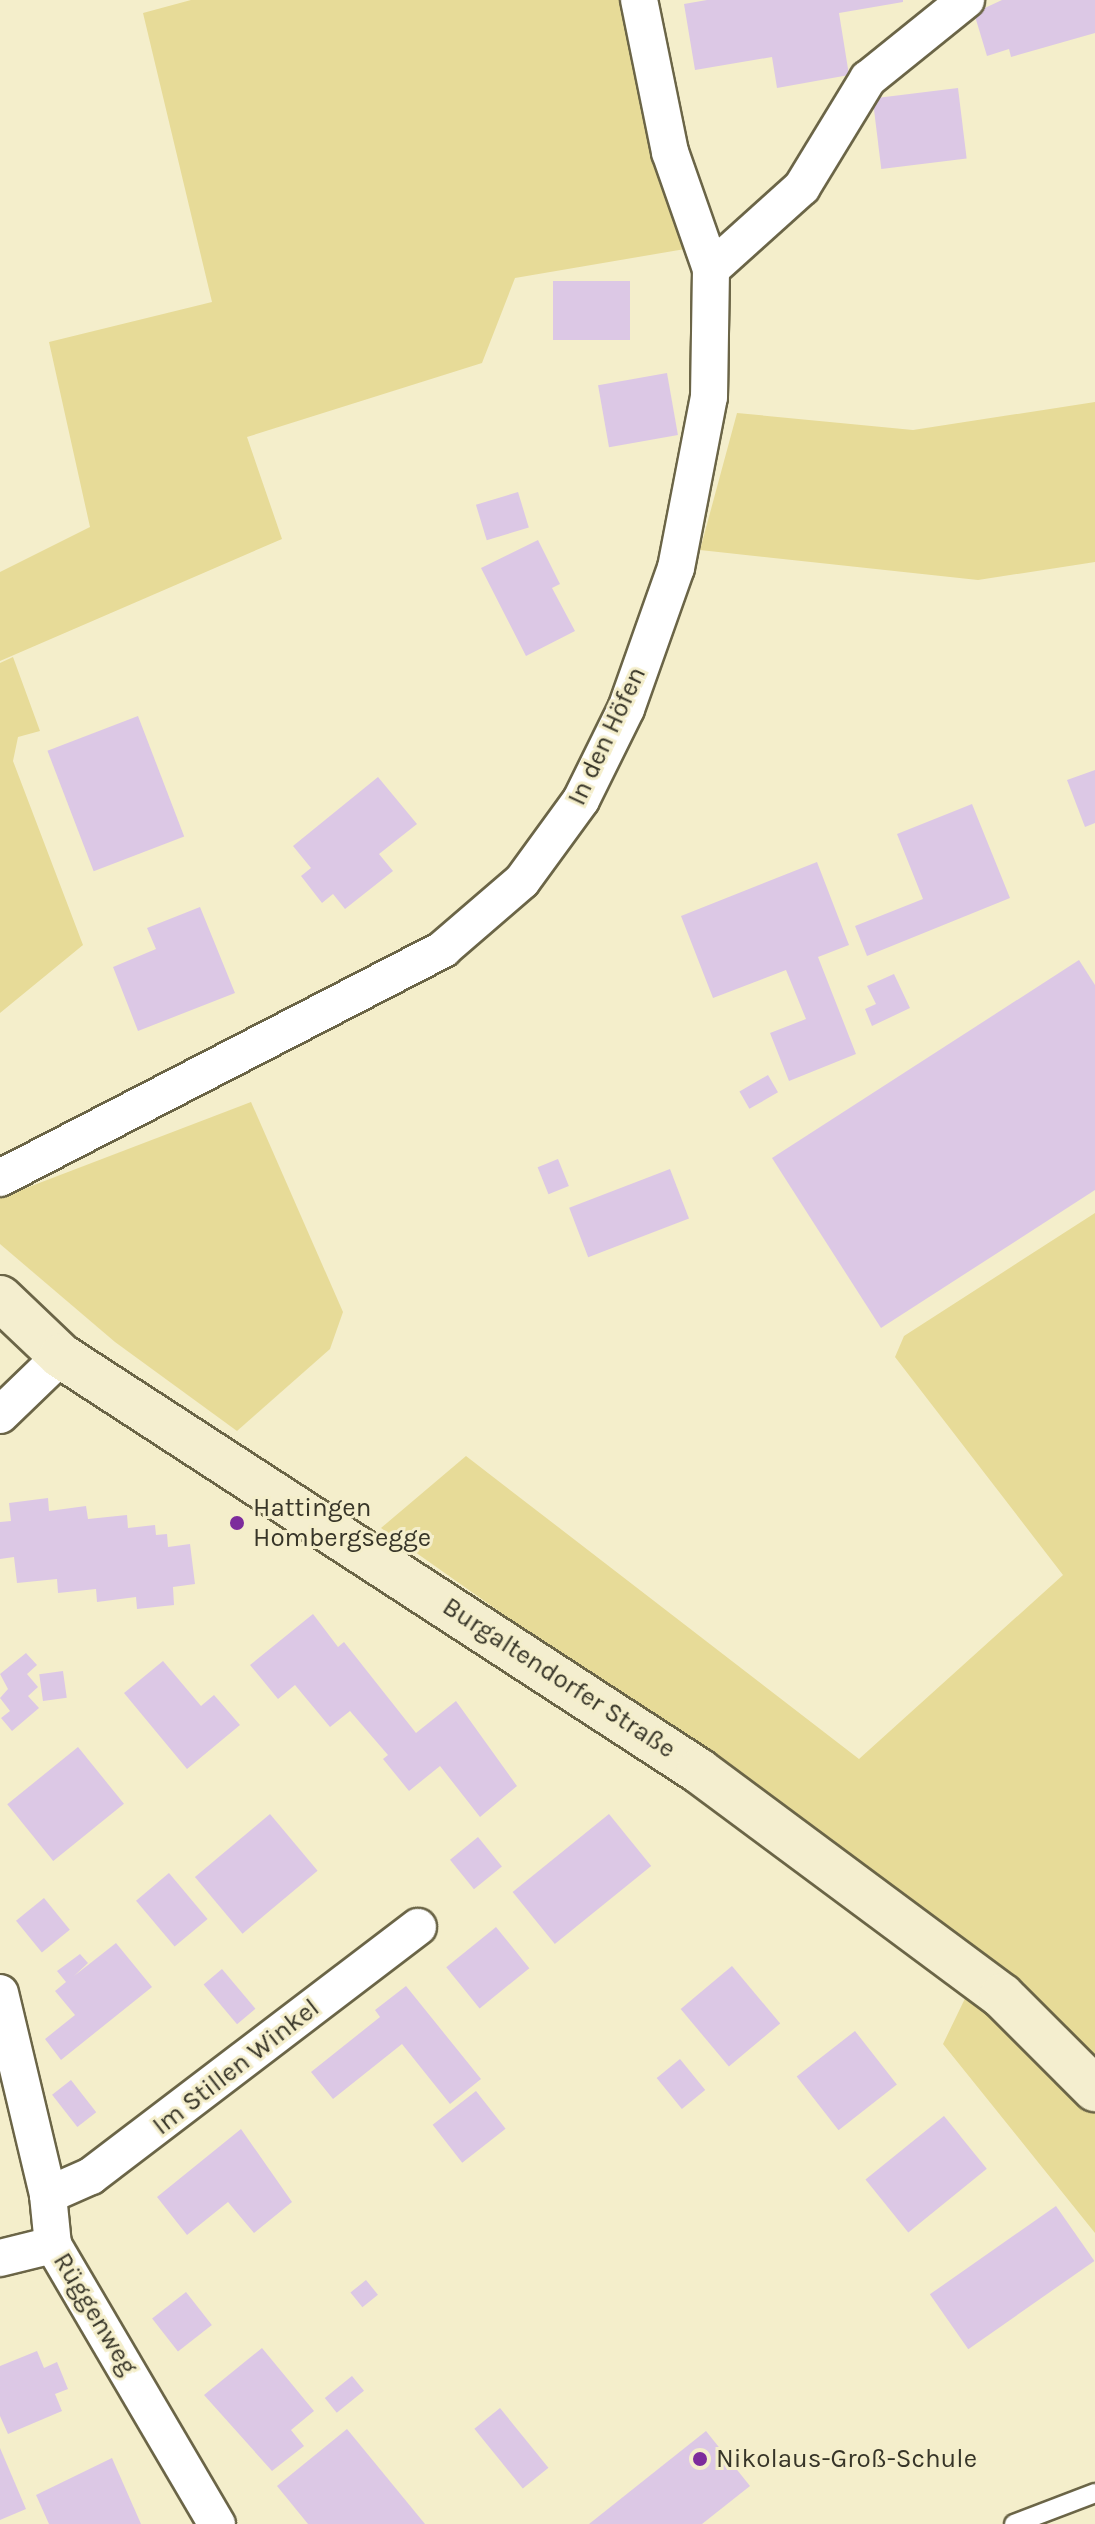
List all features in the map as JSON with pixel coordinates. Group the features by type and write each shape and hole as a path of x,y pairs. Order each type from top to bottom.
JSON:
{"main road":[{"name":"Burgaltendorfer Straße","path":"0,1298 61,1356 699,1771 1002,1996 1095,2089"}],"street":[{"name":"In den Höfen","path":"0,1178 443,949 522,881 581,800 620,722 676,568 709,397 711,269 670,152 639,0"},
{"path":"711,269 802,187 868,79 966,0"},
{"path":"0,1415 61,1356"},
{"name":"Im Stillen Winkel","path":"48,2195 91,2176 418,1927"},
{"name":"Rüggenweg","path":"0,1993 48,2195 53,2245 217,2524"},
{"path":"0,2258 53,2245"}],"lane":[{"path":"1014,2524 1095,2493"}],"shaded area":[{"path":"191,0 620,0 660,172 685,249 515,278 482,363 247,437 282,539 0,661 0,572 90,527 49,342 212,302 143,13"},
{"path":"1095,402 1095,562 978,580 700,550 737,413 913,430"},
{"path":"13,657 40,731 18,737 13,761 83,945 0,1013 0,663"},
{"path":"251,1102 343,1312 330,1349 237,1431 115,1342 0,1244 0,1198"},
{"path":"1095,1213 1095,2233 943,2044 986,1955 381,1528 466,1456 859,1759 1063,1575 895,1357 904,1336"}],"building":[{"path":"707,0 903,2 839,13 849,75 777,88 772,57 695,70 684,4"},
{"path":"1002,0 1095,0 1095,33 1011,57 1009,49 987,56 974,13"},
{"path":"958,88 967,158 881,169 873,98"},
{"path":"553,281 630,281 630,340 553,340"},
{"path":"667,373 678,435 609,447 598,385"},
{"path":"518,492 529,527 487,540 476,505"},
{"path":"538,540 560,584 552,588 575,631 526,656 481,568"},
{"path":"138,716 184,836 94,871 47,751"},
{"path":"1095,770 1095,823 1085,827 1067,780"},
{"path":"378,777 417,824 379,854 393,871 345,909 333,894 322,903 301,876 311,868 293,846"},
{"path":"972,804 1010,898 867,956 855,926 923,899 897,834"},
{"path":"817,862 849,945 818,957 856,1054 789,1081 770,1033 806,1019 786,970 713,998 681,916"},
{"path":"200,907 235,993 138,1031 113,967 156,949 147,928"},
{"path":"1079,960 1095,985 1095,1190 881,1328 772,1158"},
{"path":"894,974 910,1008 872,1026 865,1009 876,1004 867,986"},
{"path":"768,1075 778,1092 749,1109 739,1092"},
{"path":"558,1159 569,1186 548,1194 538,1167"},
{"path":"670,1169 689,1218 588,1257 569,1208"},
{"path":"48,1498 49,1511 86,1506 88,1519 127,1515 128,1528 155,1525 156,1535 167,1534 168,1547 190,1544 195,1584 173,1587 174,1605 137,1609 136,1597 97,1602 96,1589 58,1593 57,1579 17,1583 14,1557 0,1559 0,1522 11,1521 9,1503"},
{"path":"313,1614 338,1647 344,1642 416,1733 456,1701 517,1786 480,1817 440,1766 409,1791 383,1759 388,1755 350,1711 330,1727 295,1685 278,1699 250,1665"},
{"path":"26,1653 37,1665 27,1674 38,1687 28,1696 39,1708 12,1731 1,1718 10,1711 0,1698 8,1689 0,1674"},
{"path":"163,1661 201,1706 214,1695 240,1725 187,1769 124,1693"},
{"path":"63,1671 67,1698 43,1701 39,1674"},
{"path":"78,1747 124,1804 53,1861 7,1804"},
{"path":"270,1814 318,1871 242,1934 195,1877"},
{"path":"609,1814 651,1866 555,1944 513,1892"},
{"path":"478,1837 502,1867 474,1889 450,1860"},
{"path":"169,1873 208,1919 175,1947 136,1901"},
{"path":"44,1898 70,1930 42,1953 16,1921"},
{"path":"496,1927 529,1968 480,2008 446,1967"},
{"path":"116,1943 152,1987 61,2060 45,2039 75,2015 55,1991 66,1982 57,1971 80,1954 88,1963 74,1976"},
{"path":"732,1966 780,2023 729,2067 681,2009"},
{"path":"222,1969 255,2009 237,2024 204,1984"},
{"path":"406,1986 481,2079 450,2104 402,2044 333,2099 311,2072 380,2017 375,2010"},
{"path":"855,2031 897,2085 839,2130 797,2077"},
{"path":"680,2059 705,2090 682,2109 657,2078"},
{"path":"71,2080 96,2112 77,2127 52,2095"},
{"path":"476,2091 506,2129 462,2163 433,2125"},
{"path":"944,2116 987,2169 908,2232 866,2180"},
{"path":"241,2129 292,2202 254,2233 228,2202 187,2235 157,2197"},
{"path":"1056,2206 1094,2261 968,2349 930,2294"},
{"path":"366,2280 378,2295 362,2307 350,2293"},
{"path":"186,2292 212,2325 178,2352 152,2318"},
{"path":"262,2348 314,2411 291,2430 304,2446 272,2471 204,2395"},
{"path":"37,2351 44,2368 57,2362 68,2389 55,2394 62,2411 8,2434 0,2416 0,2366"},
{"path":"352,2376 364,2391 337,2413 325,2398"},
{"path":"500,2408 548,2468 523,2489 474,2429"},
{"path":"347,2429 425,2524 308,2524 277,2486"},
{"name":"Nikolaus-Groß-Schule","path":"706,2431 750,2486 702,2524 589,2524"},
{"path":"0,2448 26,2509 0,2520"},
{"path":"112,2458 141,2524 49,2524 36,2495"}],"place":[{"name":"Hattingen Hombergsegge","path":"237,1523"},
{"name":"Nikolaus-Groß-Schule","path":"700,2459"}]}
